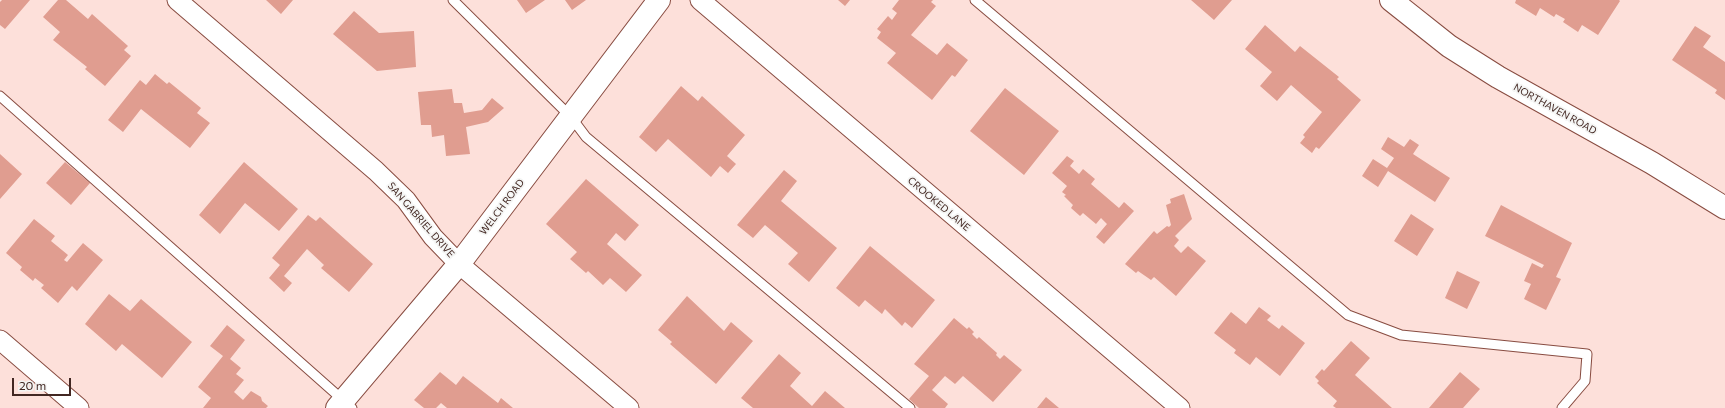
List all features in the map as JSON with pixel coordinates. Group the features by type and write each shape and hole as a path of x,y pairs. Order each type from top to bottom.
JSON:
{"street":[{"name":"SAN GABRIEL DRIVE","path":"177,0 376,171 406,200 433,237 459,264 629,408"},
{"name":"WELCH ROAD","path":"344,405 459,264 659,0"},
{"name":"CROOKED LANE","path":"700,0 1180,408"},
{"name":"NORTHAVEN ROAD","path":"1391,0 1449,46 1498,77 1652,163 1725,208"},
{"path":"0,340 79,408"}],"lane":[{"path":"453,0 571,117 586,137 910,408"},
{"path":"975,0 1348,316 1401,335 1587,354 1585,381 1562,408"},
{"path":"0,96 344,405"}],"building":[{"path":"2,0 30,0 5,29 0,25 0,2"},
{"path":"58,0 66,0 88,19 92,14 128,46 124,50 131,56 105,86 85,69 87,67 53,40 60,32 43,17"},
{"path":"266,0 293,0 281,14"},
{"path":"517,0 545,0 526,13"},
{"path":"565,0 586,0 572,10"},
{"path":"838,0 850,0 845,6"},
{"path":"899,0 933,0 931,2 936,6 911,35 937,55 947,43 968,60 955,77 952,75 932,100 887,63 896,53 877,38 881,32 877,29 888,16 892,20 897,13 892,9"},
{"path":"1191,0 1232,0 1214,20"},
{"path":"1516,0 1620,1 1598,35 1582,25 1578,32 1563,22 1565,19 1556,14 1554,17 1540,8 1536,16 1515,3"},
{"path":"354,11 379,33 414,31 416,67 377,71 333,34"},
{"path":"1265,25 1295,52 1300,46 1339,77 1337,79 1361,100 1319,149 1316,147 1312,153 1300,143 1305,137 1303,135 1322,112 1291,85 1277,101 1260,86 1272,72 1245,49"},
{"path":"1695,26 1711,36 1703,47 1725,62 1725,100 1715,93 1717,90 1672,60"},
{"path":"155,74 167,84 169,82 201,108 197,113 210,123 190,148 141,109 123,132 108,120 140,80 146,85"},
{"path":"681,86 698,101 702,96 745,135 727,156 736,164 728,173 720,166 711,177 668,139 656,152 639,137"},
{"path":"1005,88 1059,131 1024,175 970,131"},
{"path":"452,89 454,103 462,103 464,113 482,110 492,98 504,108 488,122 466,127 470,154 446,156 444,135 432,137 431,125 421,125 418,92"},
{"path":"1388,137 1404,147 1410,139 1419,145 1413,154 1450,178 1435,202 1388,171 1378,187 1362,176 1373,159 1387,168 1394,158 1381,149"},
{"path":"0,154 22,174 0,199"},
{"path":"1067,156 1074,161 1070,166 1079,174 1083,169 1095,179 1091,184 1119,208 1124,202 1134,211 1104,244 1096,237 1107,224 1101,218 1096,224 1083,213 1080,216 1071,208 1073,205 1062,192 1067,186 1052,173"},
{"path":"65,162 90,183 71,205 46,183"},
{"path":"244,162 298,209 279,231 245,203 220,234 199,215"},
{"path":"784,170 797,181 781,201 837,248 809,282 788,264 798,253 765,225 753,238 737,225"},
{"path":"586,179 639,225 625,241 616,233 607,244 642,275 626,292 610,278 603,285 588,271 586,273 570,259 577,252 546,224"},
{"path":"1184,194 1192,219 1175,236 1179,240 1174,246 1181,253 1188,246 1206,261 1176,296 1154,277 1151,280 1138,271 1136,273 1125,264 1154,231 1157,234 1167,226 1169,227 1171,225 1166,205 1171,203 1170,199"},
{"path":"1501,205 1572,243 1556,277 1561,279 1546,310 1524,299 1531,284 1524,281 1532,263 1542,268 1544,265 1485,236"},
{"path":"1411,214 1434,229 1417,256 1394,241"},
{"path":"308,215 316,221 320,217 373,264 349,292 321,268 324,265 307,249 284,276 292,283 284,292 269,278 280,265 272,258"},
{"path":"34,219 55,236 51,241 68,255 64,260 67,262 83,243 103,260 77,291 72,286 58,303 41,288 44,285 35,278 33,281 20,270 22,267 6,253"},
{"path":"870,246 935,300 912,328 905,322 902,326 885,309 882,314 865,300 859,307 836,288"},
{"path":"1457,271 1480,282 1467,309 1445,298"},
{"path":"109,294 130,311 141,299 192,342 162,378 122,344 116,351 85,324"},
{"path":"687,296 724,331 731,322 753,341 716,384 670,344 672,342 658,330"},
{"path":"1259,307 1271,316 1267,320 1279,329 1282,325 1305,343 1280,376 1256,357 1250,365 1234,353 1236,350 1214,333 1231,312 1246,324"},
{"path":"954,318 967,329 969,327 974,332 972,334 977,339 979,337 997,353 996,355 1000,359 1004,355 1022,370 993,402 963,376 955,384 945,376 932,390 948,404 945,408 919,408 909,399 929,376 914,364"},
{"path":"227,325 245,340 230,359 241,368 236,374 244,380 234,392 243,400 251,391 261,397 262,401 268,406 266,408 203,408 211,398 198,387 223,356 210,346"},
{"path":"1351,341 1370,358 1355,375 1392,408 1336,408 1333,406 1337,401 1317,383 1319,381 1315,377 1322,369 1324,371"},
{"path":"779,354 801,373 790,386 812,406 825,391 845,408 753,408 741,398"},
{"path":"440,372 456,385 463,376 498,403 501,398 513,408 447,408 441,403 436,408 424,408 414,400"},
{"path":"1460,372 1480,389 1463,408 1429,408"},
{"path":"1046,397 1059,408 1037,408"}]}
